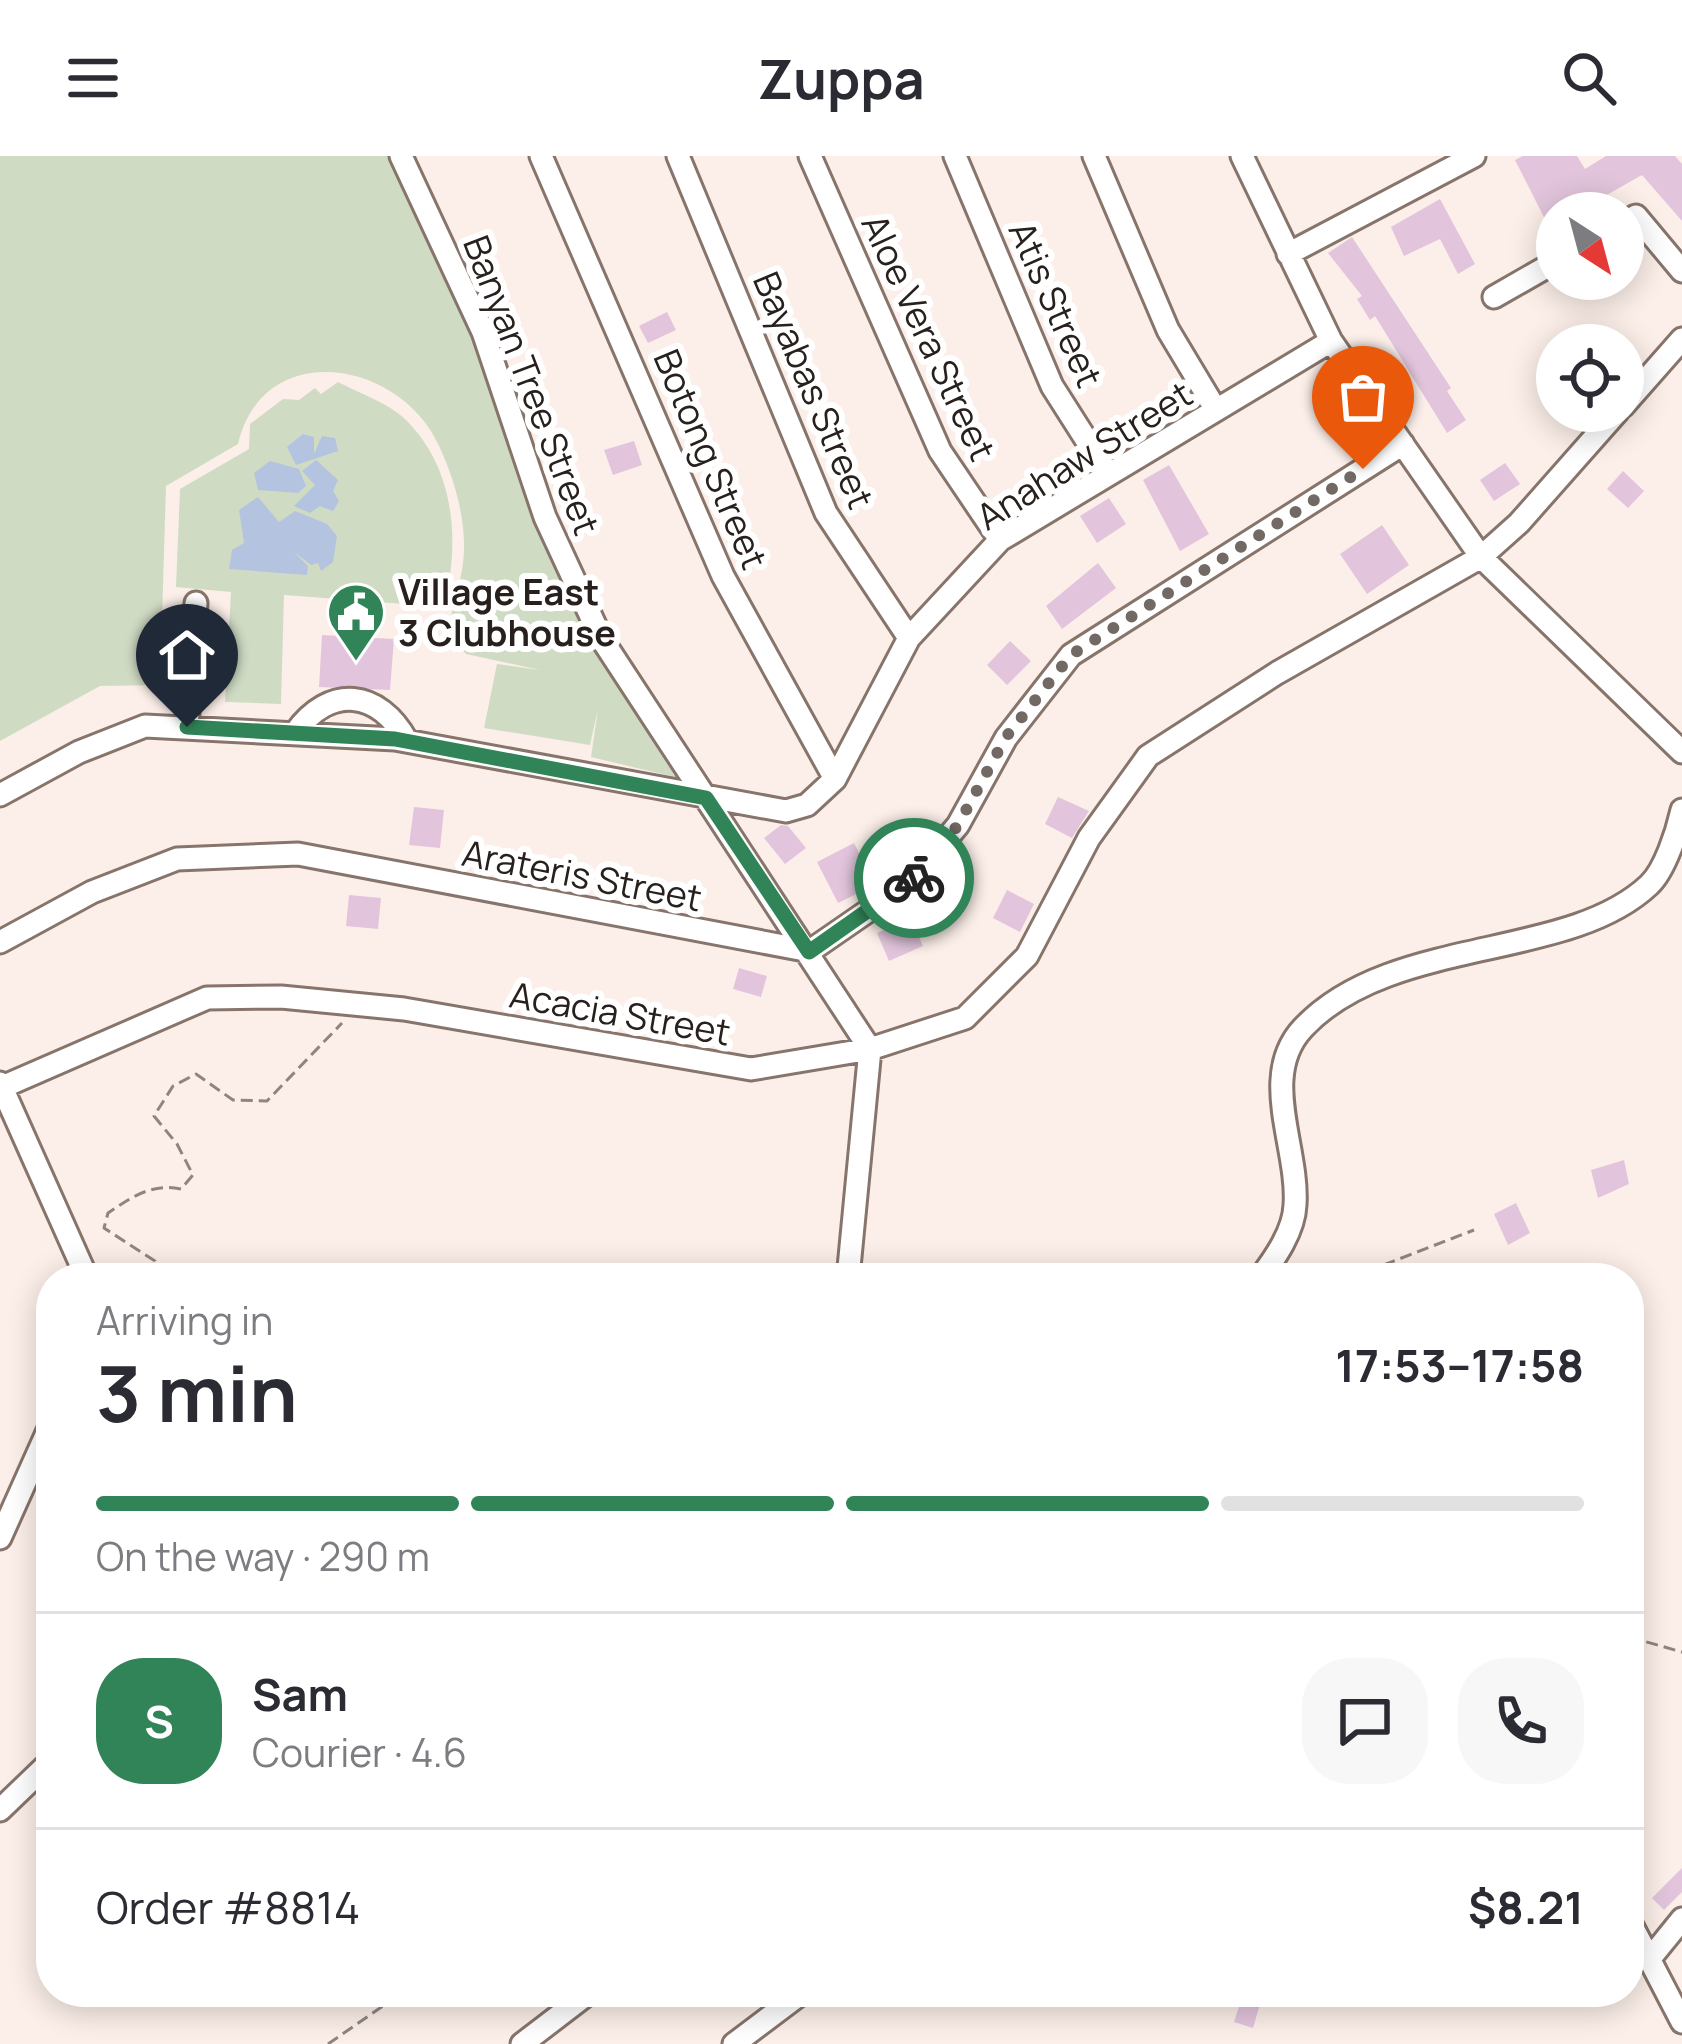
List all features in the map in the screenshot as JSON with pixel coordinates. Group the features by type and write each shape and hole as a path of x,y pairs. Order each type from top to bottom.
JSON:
{"street":[{"name":"Banyan Tree Street","path":"401,156 483,332 545,517 601,638 870,1049"},
{"name":"Botong Street","path":"541,156 723,576 836,779"},
{"name":"Bayabas Street","path":"678,156 826,513 909,638"},
{"name":"Aloe Vera Street","path":"810,156 940,451 1000,540"},
{"name":"Atis Street","path":"956,156 1052,386 1108,474"},
{"path":"1094,156 1168,330 1216,410"},
{"path":"1242,156 1331,341 1481,557 1682,752"},
{"path":"1288,254 1474,156"},
{"path":"1644,226 1682,272"},
{"path":"1494,297 1536,273"},
{"name":"Acacia Street","path":"1644,382 1682,339"},
{"name":"Anahaw Street","path":"0,794 79,752 145,726 407,741 786,811 807,806 836,779 909,638 1000,540 1331,341"},
{"name":"Acacia Street","path":"1,1086 207,998 280,997 361,1005 751,1069 870,1049 965,1018 1027,956 1089,838 1148,756 1277,673 1481,557 1519,524 1600,432"},
{"path":"809,952 910,883 958,825 1006,737 1071,655 1403,444"},
{"path":"187,727 196,602"},
{"path":"295,733 326,703 354,700 375,703 394,717 407,741"},
{"path":"1271,1263 1296,1209 1281,1062 1302,1028 1342,998 1433,958 1534,937 1605,912 1651,884 1682,810"},
{"name":"Arateris Street","path":"0,942 92,892 177,859 298,854 809,952"},
{"path":"849,1263 870,1049"},
{"path":"1,1086 80,1263"},
{"path":"0,1538 36,1458"},
{"path":"0,1810 36,1775"},
{"path":"1648,1961 1682,1919"},
{"path":"1644,1952 1682,2022"},
{"path":"521,2044 570,2007"},
{"path":"734,2044 783,2007"}],"path":[{"path":"156,1263 104,1228 108,1214 137,1193 164,1186 182,1189 193,1174 154,1116 173,1086 196,1074 233,1100 267,1100 361,1005"},
{"path":"1389,1263 1474,1230"},
{"path":"1644,1641 1682,1652"},
{"path":"328,2044 381,2007"}],"green space":[{"path":"0,156 388,156 473,335 535,518 683,779 591,757 598,709 590,745 484,728 497,664 540,670 466,654 449,635 462,572 464,533 445,459 420,417 395,394 365,379 333,372 302,375 274,387 252,410 238,444 166,486 160,685 100,686 0,741"},
{"path":"338,382 398,413 435,460 450,507 452,532 444,607 284,595 281,704 225,702 231,592 176,587 180,489 249,449 250,424 283,399 299,400 315,388 321,394"}],"water":[{"path":"303,434 314,437 314,454 322,436 335,438 338,451 296,465 287,447"},
{"path":"316,460 338,480 333,491 339,501 333,511 320,506 310,513 294,506 315,485 302,471"},
{"path":"270,461 299,469 306,486 298,493 258,490 254,473"},
{"path":"258,497 279,522 295,511 327,524 337,536 333,562 321,571 318,563 311,565 294,552 308,566 307,575 229,569 232,550 244,543 239,510"}],"building":[{"path":"1577,156 1585,169 1606,156 1675,156 1682,164 1682,221 1642,175 1612,192 1536,192 1536,202 1515,160"},
{"path":"1440,199 1475,264 1458,274 1440,239 1404,256 1391,227"},
{"path":"1352,237 1451,388 1447,391 1466,420 1447,433 1375,316 1370,320 1357,299 1362,296 1328,253"},
{"path":"667,312 676,330 648,343 639,326"},
{"path":"634,441 642,465 613,475 604,450"},
{"path":"1505,463 1520,484 1494,501 1480,480"},
{"path":"1169,465 1209,534 1180,551 1143,480"},
{"path":"1623,471 1644,491 1628,508 1607,489"},
{"path":"1109,498 1126,524 1097,543 1080,516"},
{"path":"1382,525 1409,565 1367,594 1340,554"},
{"path":"1098,563 1116,588 1062,629 1046,606"},
{"name":"Village East 3 Clubhouse","path":"322,635 394,639 390,690 319,687"},
{"path":"1010,641 1031,661 1007,685 987,665"},
{"path":"1058,797 1089,811 1072,838 1045,824"},
{"path":"414,807 444,810 440,848 409,845"},
{"path":"781,825 788,826 806,848 785,864 764,838"},
{"path":"854,843 875,885 838,903 817,862"},
{"path":"1007,890 1034,904 1020,932 993,918"},
{"path":"349,895 381,898 378,929 346,926"},
{"path":"911,919 923,946 889,961 877,933"},
{"path":"739,968 767,976 761,997 733,989"},
{"path":"1624,1160 1629,1184 1598,1198 1591,1170"},
{"path":"1516,1203 1530,1233 1508,1245 1494,1214"},
{"path":"1682,1868 1682,1892 1664,1910 1652,1898"},
{"path":"1239,2007 1259,2007 1253,2028 1234,2022"}],"way so far":[{"path":"914,878 958,825 1006,737 1071,655 1122,618 1363,469"}],"place":[{"name":"Village East 3 Clubhouse","path":"356,663"}],"route":[{"path":"187,727 395,739 706,798 809,952 914,878"}]}
